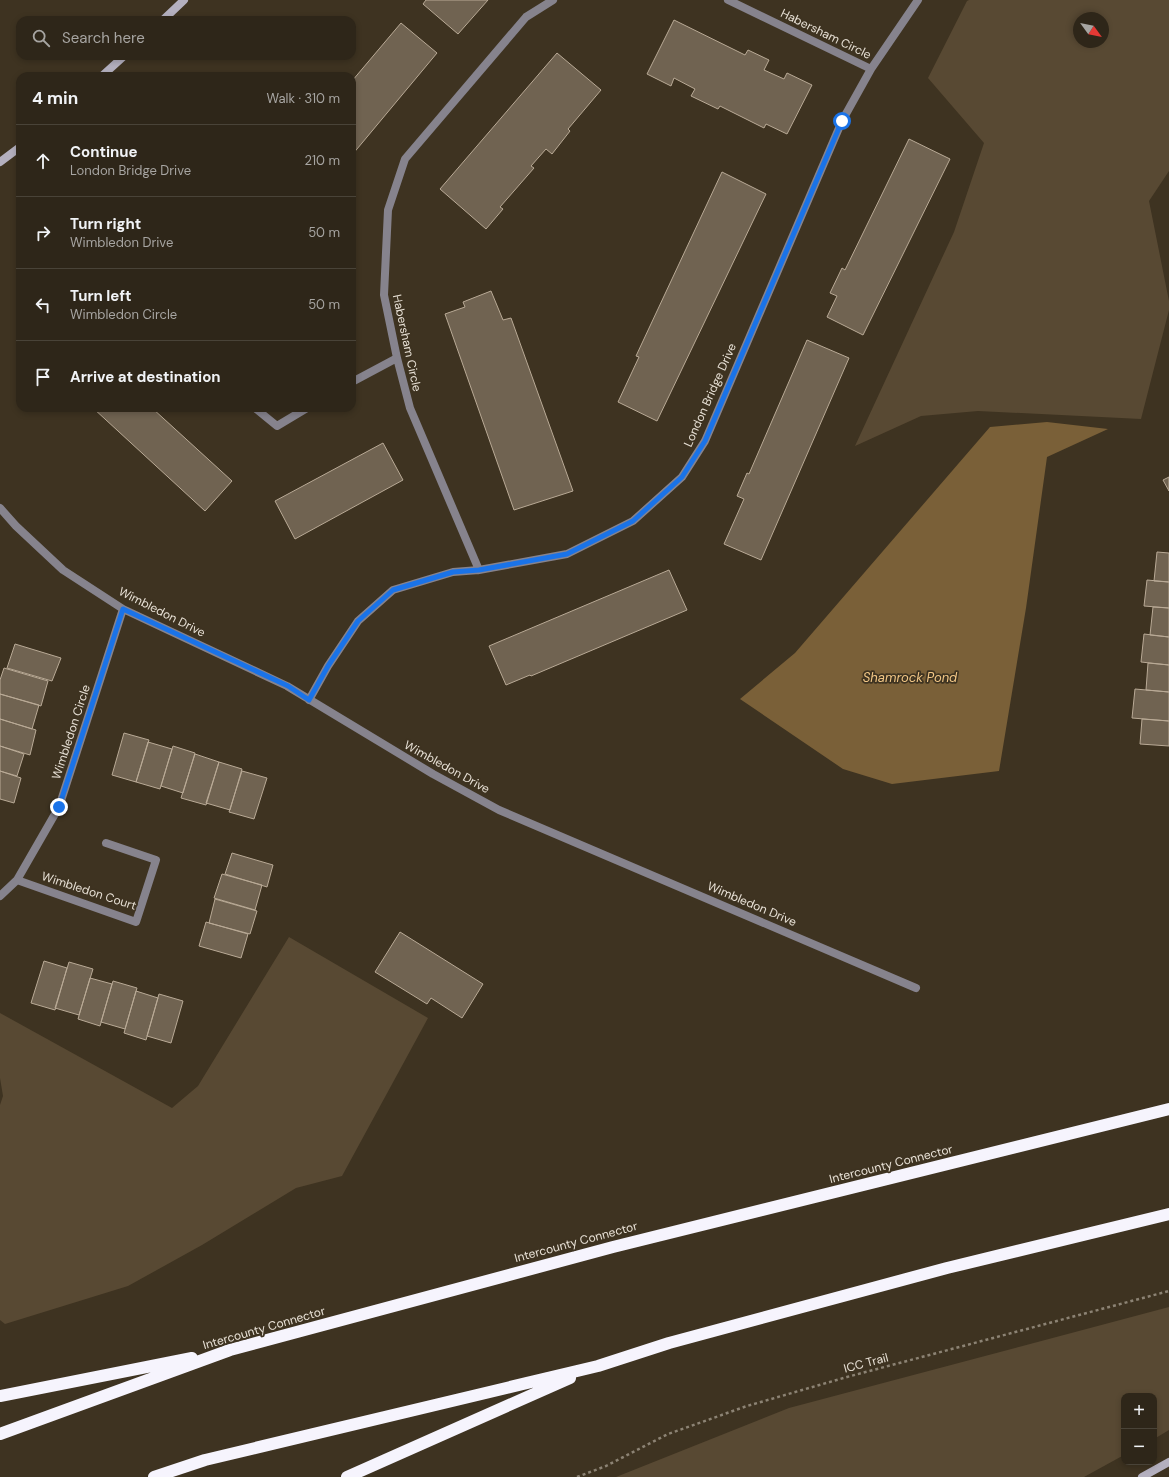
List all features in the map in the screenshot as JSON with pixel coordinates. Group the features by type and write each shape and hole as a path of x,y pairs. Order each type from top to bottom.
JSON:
{"highway":[{"name":"Intercounty Connector","path":"0,1434 230,1350 613,1247 1169,1109"},
{"path":"154,1477 205,1460 598,1366 669,1343 947,1268 1169,1214"},
{"path":"0,1396 230,1350"},
{"path":"347,1477 598,1366"}],"street":[{"path":"167,16 184,0"},
{"name":"Habersham Circle","path":"479,570 410,408 396,358 384,295 388,210 405,159 526,17 553,0"},
{"name":"Habersham Circle","path":"728,0 871,69"},
{"name":"London Bridge Drive","path":"309,700 328,666 358,621 393,590 453,572 479,570 567,554 633,521 682,477 705,441 842,121 871,69 918,0"},
{"path":"106,72 120,60"},
{"path":"0,162 16,151"},
{"path":"356,380 396,358"},
{"path":"260,412 277,426 300,412"},
{"name":"Wimbledon Drive","path":"0,508 16,526 63,570 123,609 288,686 433,774 499,810 916,988"},
{"name":"Wimbledon Circle","path":"0,896 17,880 59,807 123,609"},
{"name":"Wimbledon Court","path":"17,880 136,922 156,860 106,843"},
{"path":"1142,1477 1169,1462"}],"path":[{"name":"ICC Trail","path":"578,1477 606,1466 668,1434 747,1406 870,1371 1169,1291"}],"shaded area":[{"path":"969,0 1169,0 1169,171 1149,201 1169,301 1169,310 1141,419 978,411 921,416 855,446 954,232 984,143 928,78 967,1"},
{"path":"289,937 428,1018 342,1176 296,1188 202,1245 128,1286 5,1324 0,1320 0,1105 3,1096 0,1078 0,1013 172,1108 198,1086"},
{"path":"1169,1307 1169,1430 1157,1437 1157,1393 1121,1393 1121,1457 1084,1477 616,1477 789,1408"}],"water":[{"name":"Shamrock Pond","path":"1047,422 1108,429 1047,457 1026,608 999,771 892,784 843,769 740,699 795,653 990,427"}],"building":[{"path":"426,0 488,0 458,34 423,4"},
{"path":"674,20 745,55 748,50 769,60 764,70 784,79 787,73 812,85 787,134 766,124 764,128 720,106 718,109 691,96 695,89 674,78 671,86 647,74"},
{"path":"401,23 437,53 356,150 356,76"},
{"path":"557,53 601,90 568,129 570,131 552,154 546,149 531,166 534,168 500,207 503,209 486,229 440,189"},
{"path":"909,139 950,159 863,335 827,317 837,296 830,293 842,268 845,270"},
{"path":"722,172 766,194 657,421 618,402 639,357 636,356"},
{"path":"491,291 503,320 511,318 573,491 514,510 445,314 465,307 463,302"},
{"path":"807,340 849,358 761,560 724,544 744,499 737,496 747,473 749,474"},
{"path":"97,412 156,412 232,481 205,511"},
{"path":"383,443 403,480 295,539 275,501"},
{"path":"1169,477 1169,491 1163,480"},
{"path":"1157,552 1169,553 1169,582 1154,581"},
{"path":"669,570 687,610 531,676 530,675 506,685 489,646"},
{"path":"1147,580 1169,582 1169,608 1144,606"},
{"path":"1153,607 1169,608 1169,637 1150,635"},
{"path":"1144,634 1169,637 1169,665 1141,662"},
{"path":"15,644 61,658 52,681 7,668"},
{"path":"1148,663 1169,665 1169,692 1146,690"},
{"path":"4,668 48,681 41,706 0,694 0,680"},
{"path":"1135,689 1169,692 1169,721 1132,718"},
{"path":"0,694 39,705 32,729 0,719"},
{"path":"0,719 36,730 30,755 0,746"},
{"path":"1142,719 1169,721 1169,746 1140,744"},
{"path":"124,733 149,740 136,782 112,775"},
{"path":"148,742 172,749 160,789 136,782"},
{"path":"0,746 24,754 17,776 0,771"},
{"path":"173,746 195,753 183,793 161,786"},
{"path":"195,754 219,762 206,805 181,798"},
{"path":"219,762 242,769 230,810 206,803"},
{"path":"0,771 21,778 14,803 0,799"},
{"path":"242,771 267,778 254,819 229,812"},
{"path":"232,853 273,865 267,887 225,874"},
{"path":"222,874 262,885 255,910 214,898"},
{"path":"215,899 257,911 250,934 209,923"},
{"path":"206,922 248,934 241,958 199,946"},
{"path":"400,932 483,984 462,1018 431,998 427,1004 375,972"},
{"path":"44,961 67,968 55,1010 31,1003"},
{"path":"69,962 93,969 79,1015 55,1008"},
{"path":"90,978 112,984 100,1026 78,1019"},
{"path":"113,981 137,988 125,1029 101,1022"},
{"path":"136,991 158,998 146,1040 124,1033"},
{"path":"159,994 183,1001 171,1043 147,1036"}],"route":[{"path":"59,807 123,609 288,686 309,700 328,666 358,621 393,590 418,581 453,572 479,570 567,554 633,521 682,477 705,441 842,121"}]}
